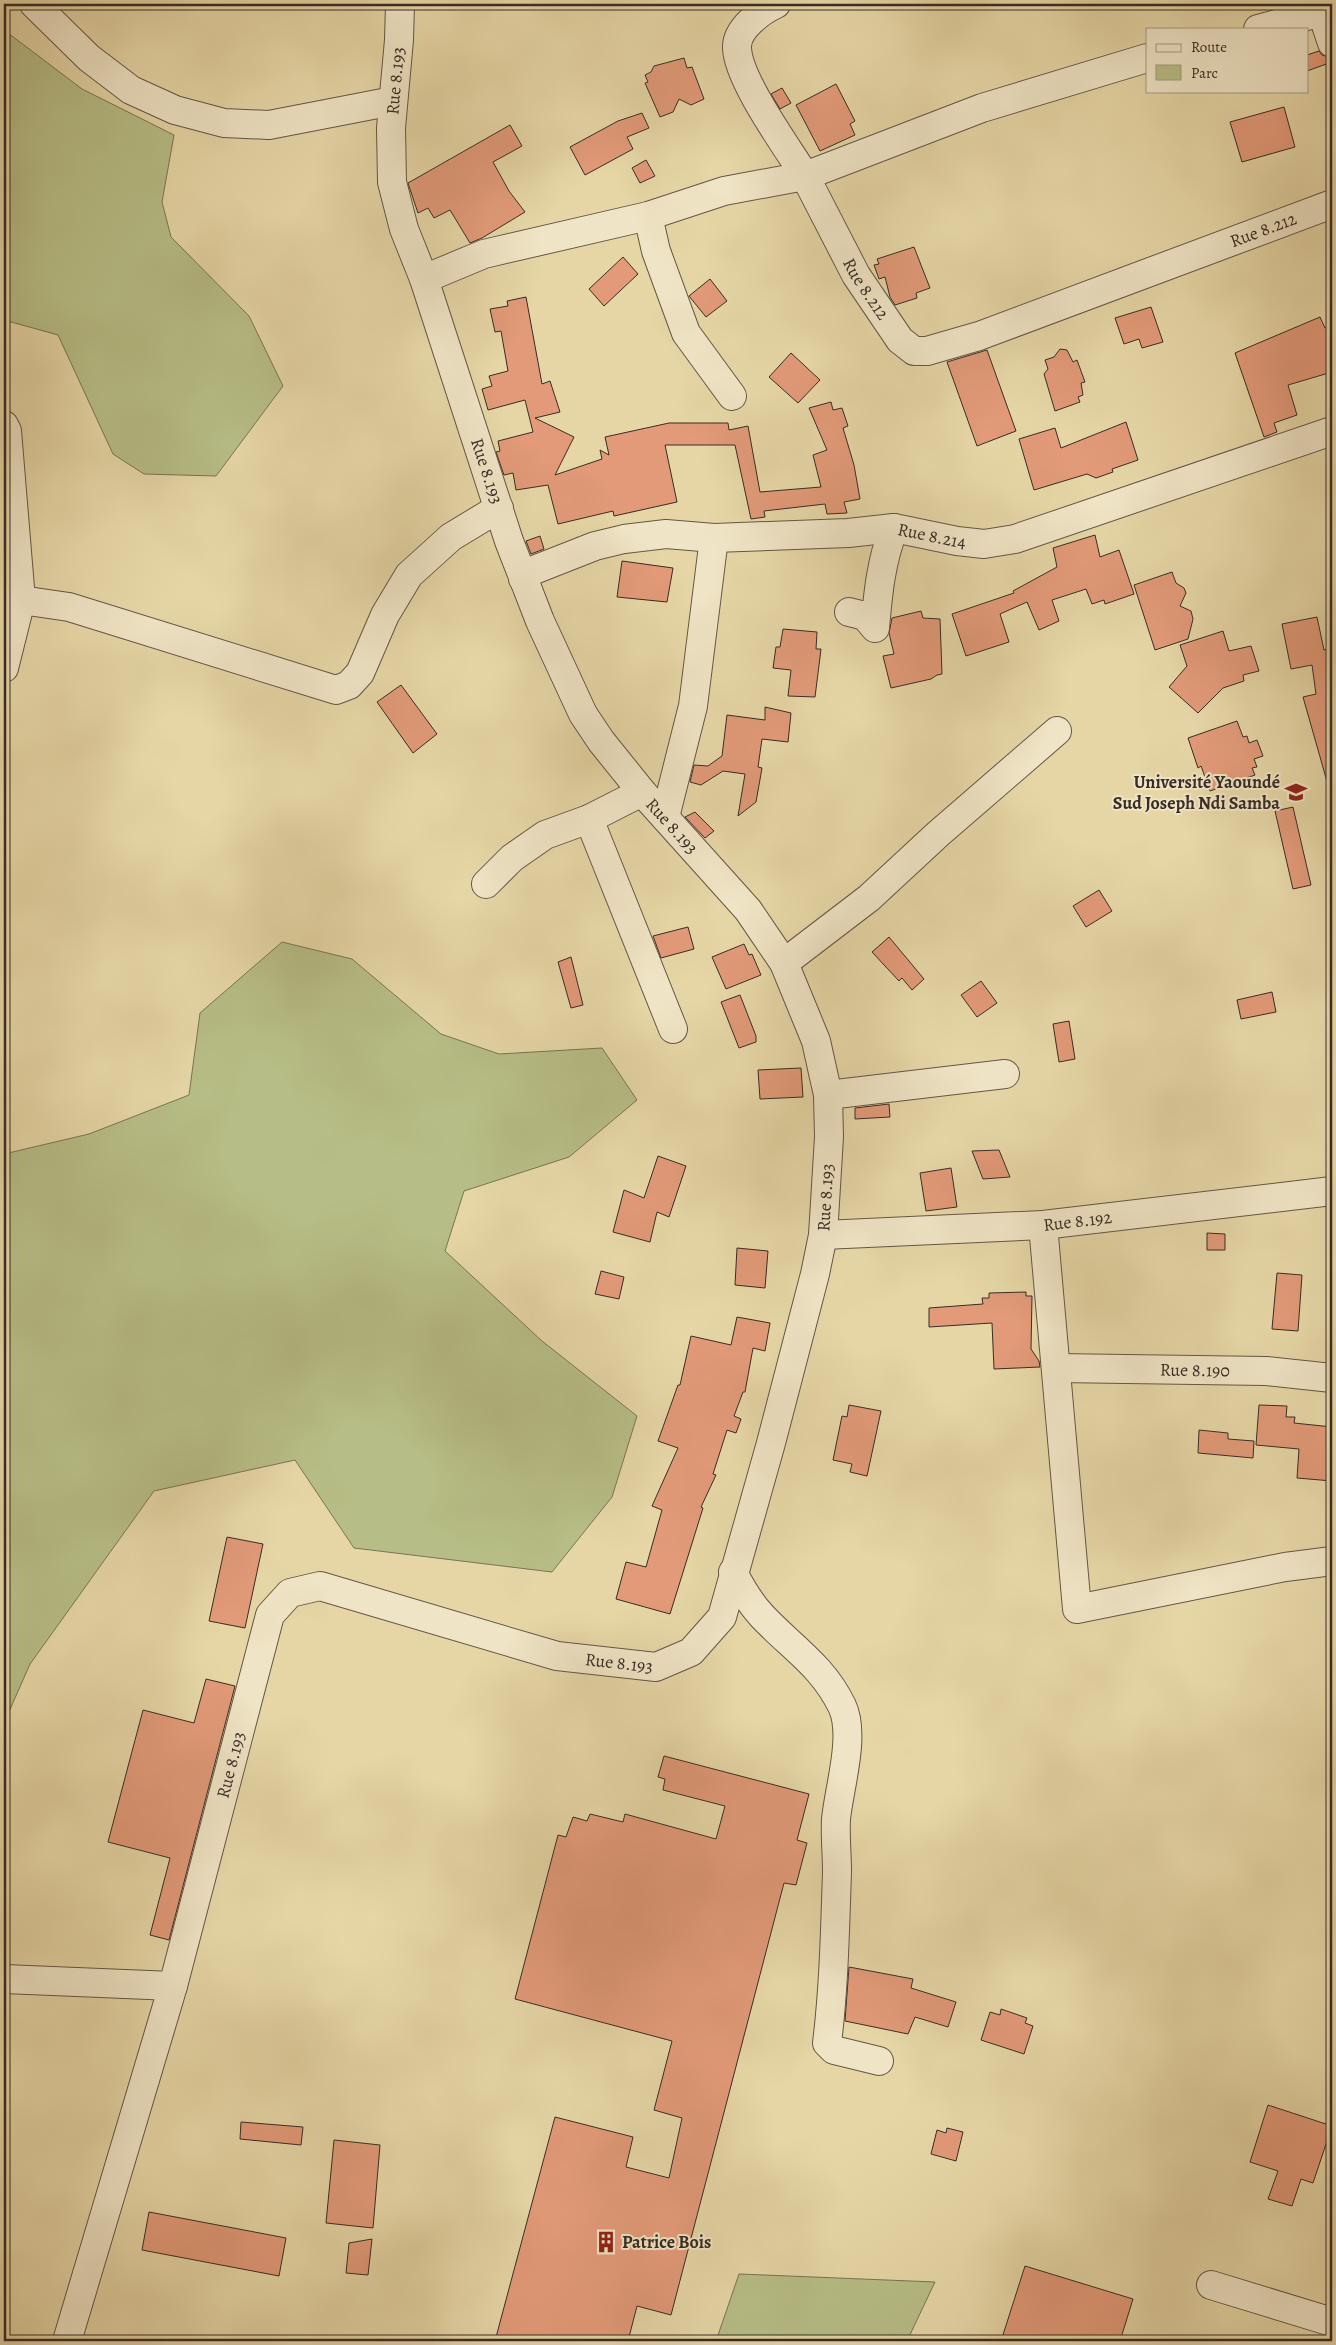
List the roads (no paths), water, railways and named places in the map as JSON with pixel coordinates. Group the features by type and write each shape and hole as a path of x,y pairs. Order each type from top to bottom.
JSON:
{"street":[{"path":"34,4 89,58 131,90 175,110 208,119 224,123 269,125 393,101"},
{"name":"Rue 8.193","path":"67,2341 173,1986 270,1615 290,1592 320,1586 557,1656 656,1667 692,1652 722,1617 815,1274 822,1235 829,1137 828,1095 816,1041 784,962 748,910 642,792 601,741 583,714 523,579 424,279 404,229 392,182 391,128 400,4"},
{"path":"776,4 763,10 745,27 736,47 746,83 805,176"},
{"path":"1261,28 1320,8 1332,43"},
{"path":"424,279 484,254 648,216 724,191 805,176 982,108 1146,58"},
{"name":"Rue 8.212","path":"805,176 856,275 900,340 914,351 927,351 979,336 1332,204"},
{"path":"648,216 656,251 686,333 732,396"},
{"path":"4,425 8,431 21,600 4,668"},
{"name":"Rue 8.214","path":"523,579 534,570 567,556 624,539 666,534 714,538 848,533 894,528 957,541 984,544 1015,539 1332,431"},
{"path":"21,600 69,607 336,690 348,685 360,673 384,615 409,575 450,537 499,508"},
{"path":"849,612 865,616 875,628 880,575 886,548 894,528"},
{"path":"666,817 693,706 714,538"},
{"path":"784,962 869,898 938,834 1057,731"},
{"path":"486,884 512,858 545,835 589,819 642,792"},
{"path":"589,819 673,1029"},
{"path":"828,1095 1005,1074"},
{"name":"Rue 8.192","path":"822,1235 1043,1226 1332,1191"},
{"path":"1043,1226 1077,1609 1285,1567 1332,1561"},
{"name":"Rue 8.190","path":"1056,1368 1266,1371 1332,1378"},
{"path":"733,1572 744,1594 761,1615 803,1653 833,1688 844,1709 847,1730 846,1760 836,1820 836,1900 827,2043 834,2050 879,2061"},
{"path":"4,1979 173,1986"},
{"path":"1211,2285 1332,2322"}],"place":[{"name":"Université Yaoundé Sud Joseph Ndi Samba","path":"1296,792"},
{"name":"Patrice Bois","path":"606,2242"}]}
